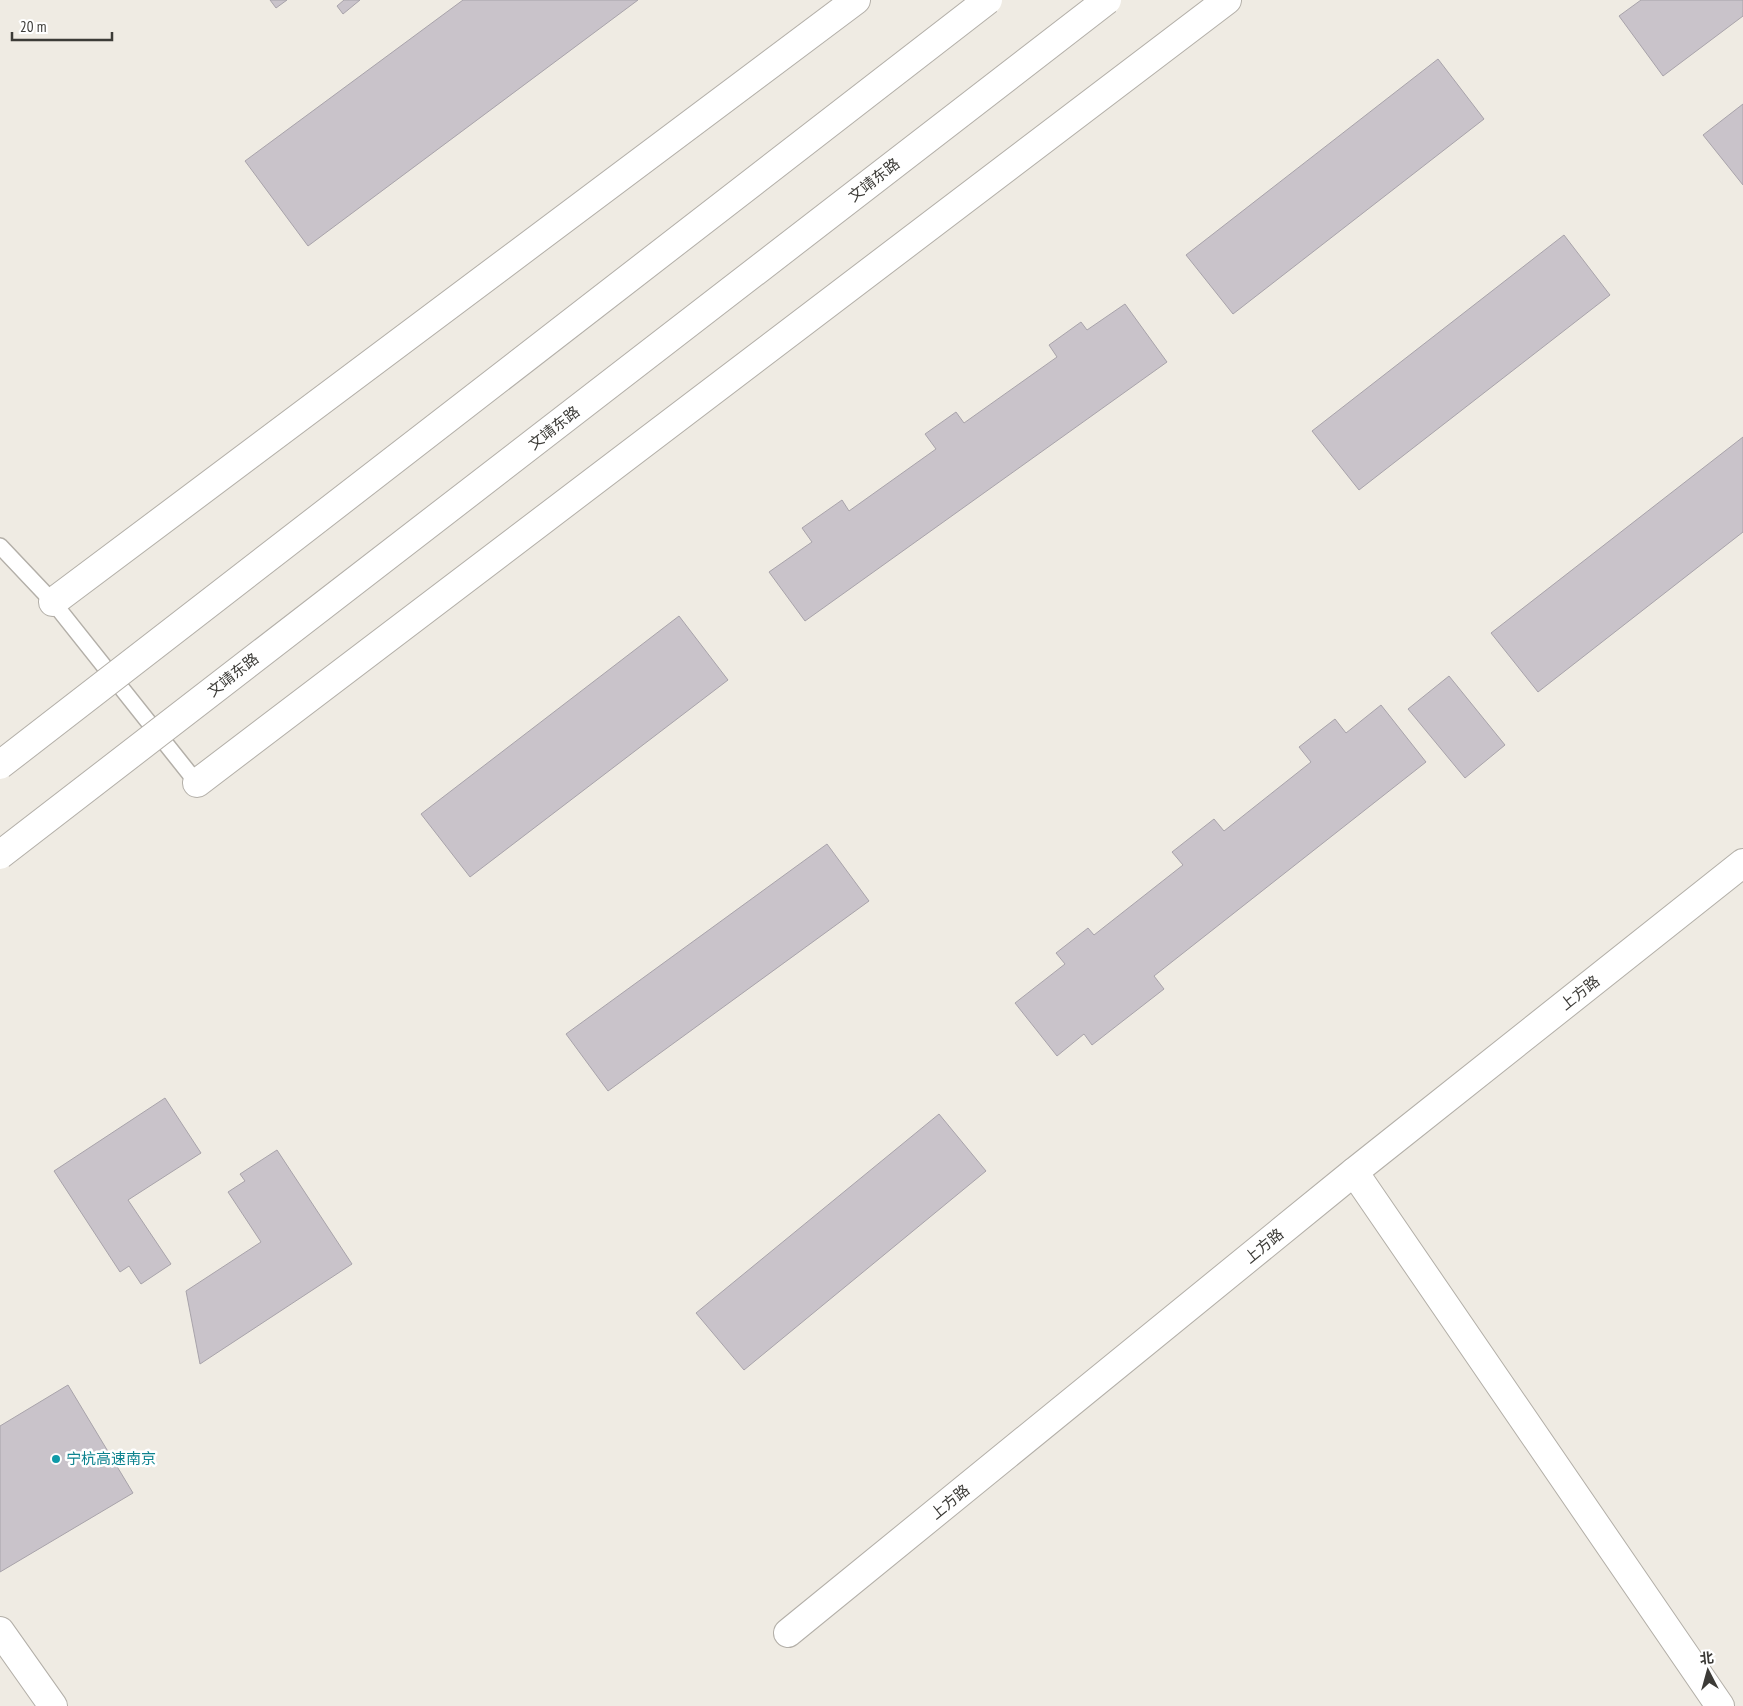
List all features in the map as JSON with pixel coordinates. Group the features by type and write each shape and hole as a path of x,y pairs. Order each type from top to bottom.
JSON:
{"main road":[{"path":"0,765 988,0"},
{"name":"文靖东路","path":"0,855 1107,0"},
{"path":"197,783 1227,0"},
{"path":"53,602 842,4"},
{"name":"上方路","path":"788,1633 1354,1172 1743,863"},
{"path":"1354,1172 1720,1706"},
{"path":"0,1631 53,1706"}],"lane":[{"path":"0,546 53,602 197,783"}],"building":[{"path":"270,0 287,0 276,8"},
{"path":"344,0 360,0 343,14 337,6"},
{"path":"463,0 638,0 308,246 245,161"},
{"path":"1641,0 1743,0 1743,16 1663,76 1619,16"},
{"path":"1438,59 1484,119 1233,314 1186,255"},
{"path":"1743,104 1743,185 1703,135"},
{"path":"1564,235 1610,295 1359,490 1312,431"},
{"path":"1125,304 1167,362 805,621 769,572 812,542 802,528 842,500 849,511 936,449 925,434 956,412 964,423 1057,357 1049,345 1081,322 1087,330"},
{"path":"1743,437 1743,532 1538,692 1491,633"},
{"path":"679,616 728,680 470,877 421,814"},
{"path":"1449,676 1505,745 1465,778 1408,709"},
{"path":"1381,705 1426,762 1154,976 1164,989 1092,1045 1084,1034 1057,1056 1015,1003 1065,964 1056,953 1088,928 1094,935 1183,865 1172,852 1214,819 1224,831 1311,762 1299,747 1335,719 1346,733"},
{"path":"827,844 869,901 608,1091 566,1034"},
{"path":"165,1098 201,1153 128,1200 171,1264 141,1284 129,1266 120,1272 54,1171"},
{"path":"939,1114 986,1171 744,1370 696,1313"},
{"path":"277,1150 352,1264 200,1364 186,1291 261,1242 228,1192 245,1181 240,1174"},
{"name":"宁杭高速南京","path":"68,1385 133,1493 0,1572 0,1426"}],"place":[{"name":"宁杭高速南京","path":"56,1459"}]}
